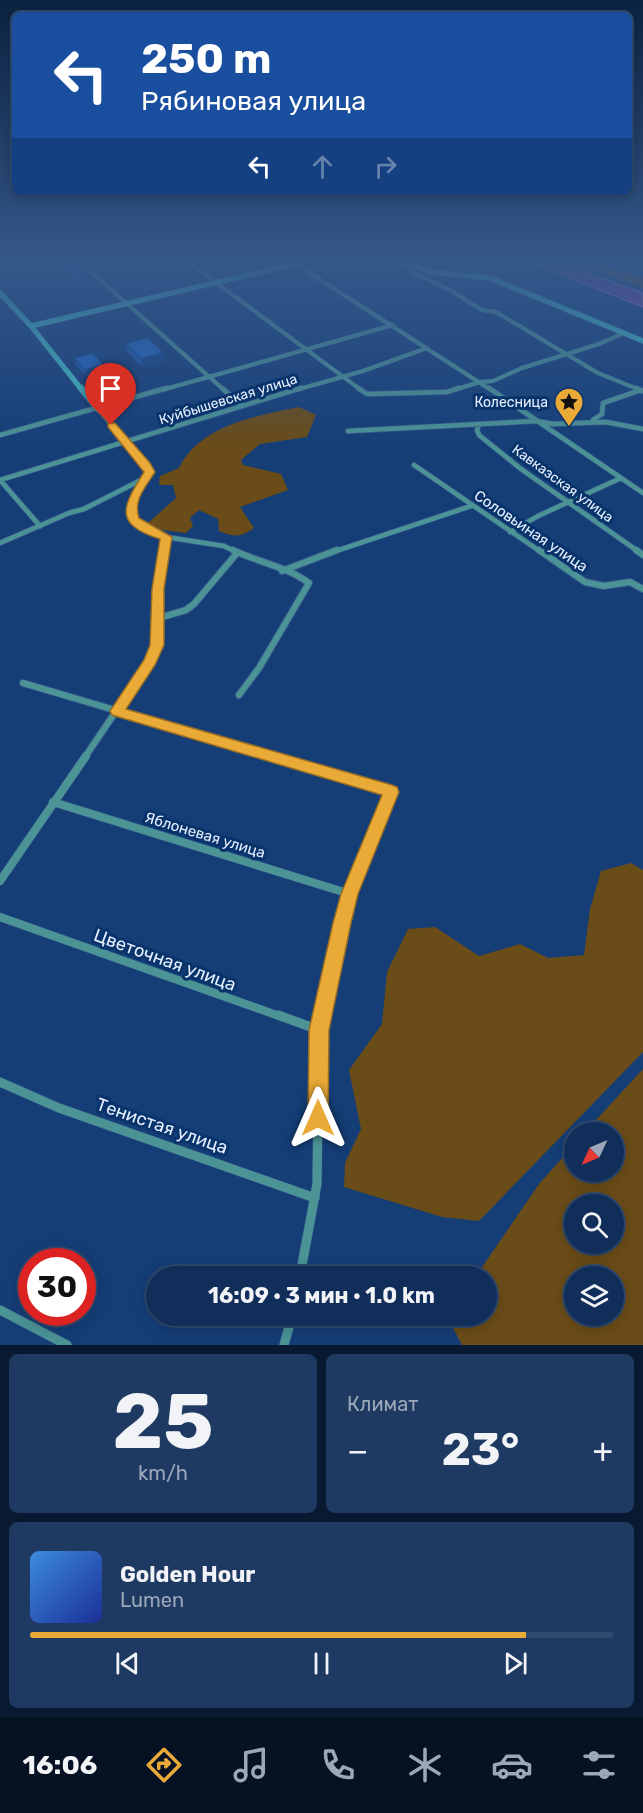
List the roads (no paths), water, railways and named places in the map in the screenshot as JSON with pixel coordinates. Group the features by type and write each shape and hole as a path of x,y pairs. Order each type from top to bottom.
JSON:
{"main road":[{"path":"29,324 98,409"},
{"path":"31,326 41,324"},
{"path":"602,324 643,341"}],"street":[{"path":"149,324 208,378 242,405"},
{"path":"271,324 367,394 437,394 480,382 493,381 531,365 624,333"},
{"path":"515,324 597,373 642,390"},
{"path":"0,435 393,325 643,493"},
{"name":"Куйбышевская улица","path":"0,480 427,348"},
{"path":"602,414 603,403 642,390"},
{"path":"98,409 146,465 149,472 132,500 130,508 134,520 147,530 166,537 224,546 309,582 260,668 239,695"},
{"path":"587,421 602,414"},
{"path":"602,414 610,422"},
{"path":"348,431 536,421 553,424 587,421 610,422 643,429"},
{"name":"Кавказская улица","path":"479,425 477,430 479,435 521,469 643,555"},
{"name":"Соловьиная улица","path":"414,465 585,582 604,586 630,582 643,589"},
{"path":"0,543 98,502 148,477"},
{"path":"510,532 567,501 621,478"},
{"path":"0,480 40,526"},
{"path":"282,571 372,537 471,506"},
{"path":"0,881 150,661 157,645 159,573 166,537"},
{"path":"159,618 186,610 194,604 237,553"},
{"path":"24,683 392,792 350,894 319,1030 318,1184 302,1266"},
{"name":"Яблоневая улица","path":"53,802 350,894"},
{"name":"Цветочная улица","path":"0,917 319,1030"},
{"name":"Тенистая улица","path":"0,1082 59,1108 315,1198"},
{"path":"0,1310 67,1345"},
{"path":"284,1345 289,1326"}],"place":[{"name":"Колесница","path":"569,428"}]}
